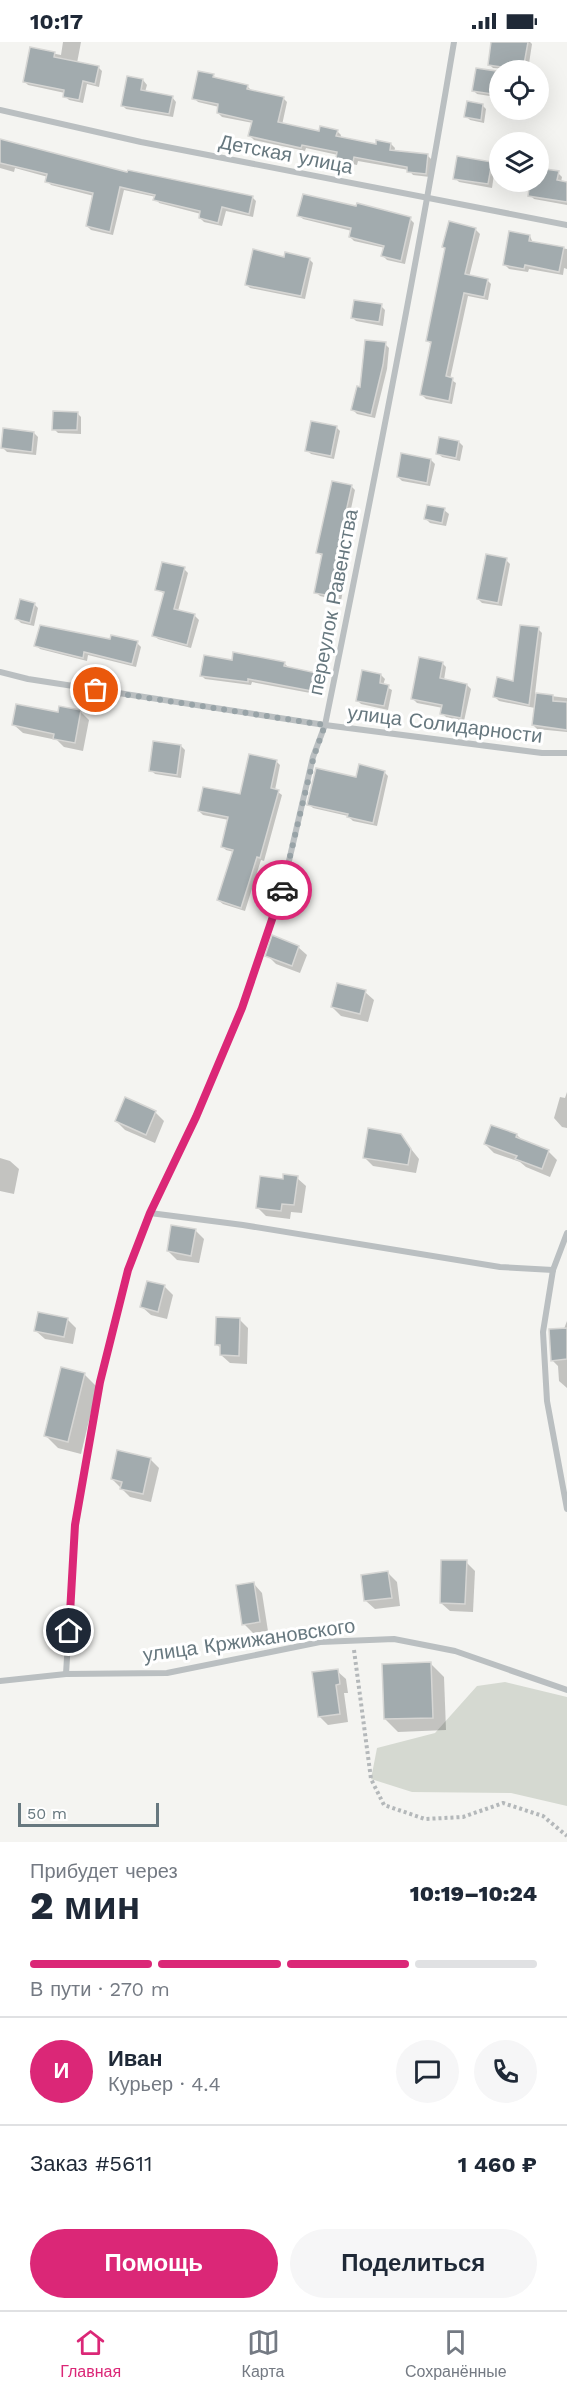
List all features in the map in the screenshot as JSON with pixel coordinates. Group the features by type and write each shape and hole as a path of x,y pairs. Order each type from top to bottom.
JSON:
{"street":[{"name":"переулок Равенства","path":"66,1674 75,1525 100,1382 128,1270 150,1213 196,1117 242,1008 282,891 314,756 325,725 381,449 428,198 454,42"},
{"name":"Детская улица","path":"0,110 141,142 567,225"},
{"name":"улица Солидарности","path":"0,672 28,679 325,725 542,753 567,753"},
{"path":"150,1213 243,1225 500,1267 553,1270"},
{"path":"567,1233 553,1270 543,1332 546,1390 567,1509"},
{"name":"улица Кржижановского","path":"0,1681 66,1674 168,1673 320,1642 394,1639 455,1651 567,1690"}],"path":[{"path":"353,1641 371,1779 384,1805 425,1819 463,1817 504,1803 543,1816 567,1836"}],"shaded area":[{"path":"505,1682 567,1697 567,1806 511,1793 412,1792 371,1779 377,1748 435,1733 477,1686"}],"building":[{"path":"491,42 528,42 525,60 489,60 488,65"},
{"path":"30,47 55,52 54,57 99,66 95,84 83,81 79,100 63,97 64,90 23,82"},
{"path":"476,68 489,70 489,94 472,91"},
{"path":"198,71 248,85 247,89 284,97 278,122 319,131 320,126 338,130 336,136 376,144 376,140 391,143 390,150 428,154 426,174 407,172 407,167 354,157 353,162 336,158 337,152 302,145 301,148 248,136 252,121 217,113 218,104 192,99"},
{"path":"127,76 143,79 141,90 173,96 169,114 121,106"},
{"path":"467,101 483,104 481,120 464,117"},
{"path":"0,139 127,172 128,170 253,196 249,214 222,207 218,223 199,218 200,211 153,200 155,195 120,187 110,232 86,226 93,193 45,182 47,174 0,163"},
{"path":"457,156 489,161 488,184 453,179"},
{"path":"549,170 559,171 557,180 567,182 567,202 528,196 529,192 549,192"},
{"path":"303,194 356,206 357,203 411,217 401,261 381,256 384,246 349,237 351,228 297,216"},
{"path":"449,221 476,228 465,274 488,279 484,297 464,293 446,376 453,378 449,401 420,395 431,342 426,341 445,248 442,247"},
{"path":"509,231 530,235 529,241 564,247 559,272 525,265 524,269 503,265"},
{"path":"253,249 284,257 285,252 310,258 301,296 245,285"},
{"path":"354,300 382,304 379,322 351,318"},
{"path":"365,340 386,342 371,415 351,410 357,386 360,387"},
{"path":"53,411 78,412 77,430 52,430"},
{"path":"311,421 337,426 331,456 305,451"},
{"path":"3,428 34,432 32,452 1,448"},
{"path":"439,437 459,441 456,458 436,454"},
{"path":"401,453 431,459 427,483 397,477"},
{"path":"332,481 352,485 341,534 349,536 337,597 314,593 322,554 316,553"},
{"path":"427,505 445,508 442,523 424,519"},
{"path":"486,554 507,558 498,603 477,599"},
{"path":"162,562 185,567 174,609 195,614 187,645 152,636 164,592 155,590"},
{"path":"20,599 35,603 30,623 15,619"},
{"path":"40,625 110,639 111,635 138,641 132,664 84,652 83,658 34,646"},
{"path":"520,625 539,627 529,705 493,697 497,677 513,681"},
{"path":"233,652 285,662 284,666 321,674 317,692 248,679 248,682 200,676 204,655 232,660"},
{"path":"419,657 443,662 440,678 467,684 461,718 440,714 442,705 411,699"},
{"path":"362,670 381,674 380,683 389,685 384,706 356,701"},
{"path":"536,693 553,695 553,701 567,702 567,730 532,725"},
{"path":"16,704 58,712 59,706 81,710 75,743 53,739 54,734 12,725"},
{"path":"153,741 181,745 177,775 149,771"},
{"path":"249,754 277,760 271,788 279,790 260,858 257,857 241,908 217,900 233,850 221,847 228,817 198,811 203,787 240,794"},
{"path":"359,764 385,771 373,823 347,817 348,814 307,805 316,768 356,777"},
{"path":"272,935 299,946 292,966 265,956"},
{"path":"337,983 366,990 360,1014 331,1007"},
{"path":"125,1097 156,1111 146,1135 115,1121"},
{"path":"491,1125 517,1134 516,1137 549,1150 542,1169 515,1159 517,1156 484,1144"},
{"path":"368,1128 401,1134 411,1149 408,1165 363,1158"},
{"path":"283,1174 298,1176 294,1205 282,1204 281,1211 256,1208 260,1176 283,1179"},
{"path":"171,1225 196,1229 191,1256 167,1251"},
{"path":"147,1281 165,1285 158,1312 140,1307"},
{"path":"38,1312 68,1318 64,1337 34,1331"},
{"path":"216,1317 240,1318 239,1356 220,1355 220,1345 215,1345"},
{"path":"567,1328 567,1359 551,1361 549,1329"},
{"path":"61,1367 85,1373 68,1442 44,1436"},
{"path":"117,1450 151,1458 143,1494 120,1489 122,1482 111,1479"},
{"path":"441,1560 467,1560 465,1604 440,1603"},
{"path":"388,1571 392,1598 364,1601 361,1575"},
{"path":"254,1582 260,1622 242,1625 236,1585"},
{"path":"431,1662 433,1718 384,1719 382,1664"},
{"path":"338,1669 340,1684 336,1685 340,1714 318,1717 312,1672"}],"way so far":[{"path":"96,690 325,725 314,756 282,890"}],"route":[{"path":"69,1631 75,1525 100,1382 128,1270 150,1213 196,1117 242,1008 282,890"}]}
